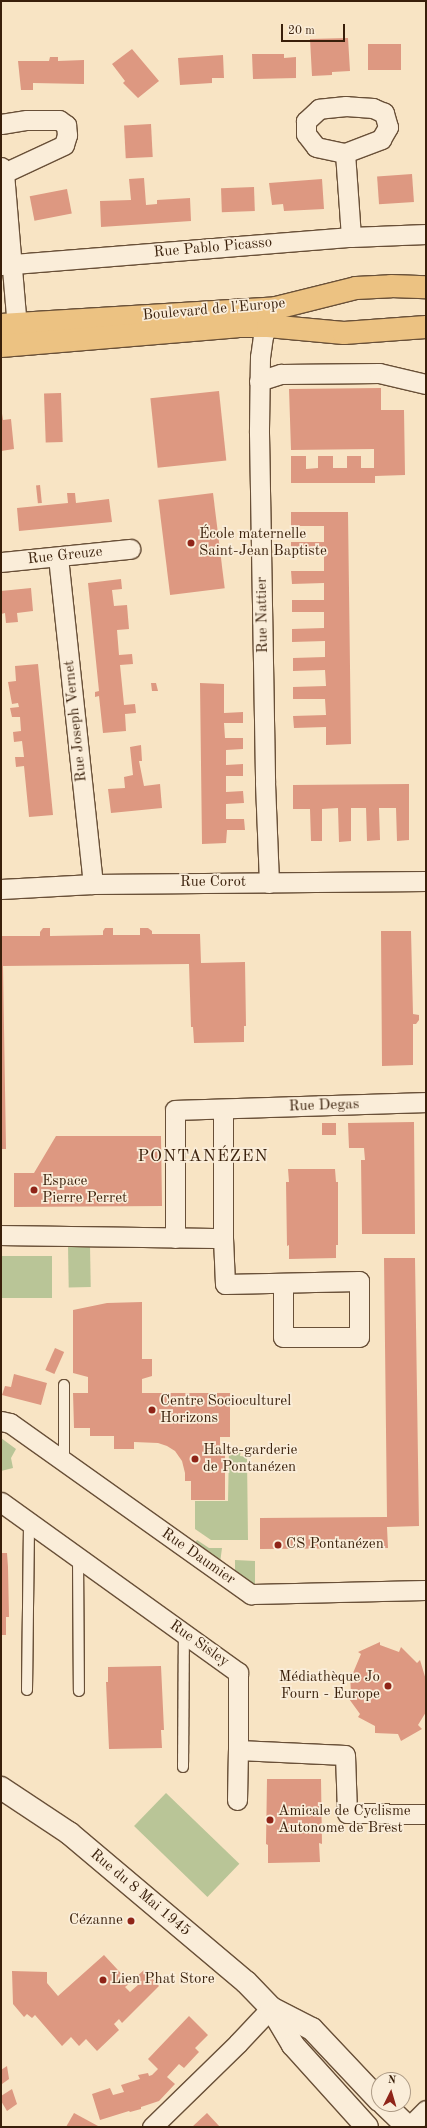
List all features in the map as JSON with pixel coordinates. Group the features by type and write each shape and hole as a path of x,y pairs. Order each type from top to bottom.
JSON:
{"main road":[{"name":"Boulevard de l'Europe","path":"9,324 276,308 356,288 391,286 426,287"},
{"name":"Boulevard de l'Europe","path":"10,346 229,327 268,326 344,333 426,327"}],"street":[{"path":"1,124 27,120 60,120 66,125 67,135 64,145 3,170 10,346"},
{"path":"345,152 351,237"},
{"name":"Rue Pablo Picasso","path":"6,265 351,237 426,234"},
{"name":"Rue Nattier","path":"268,326 263,336 260,356 259,381 265,783 269,883"},
{"path":"259,381 281,374 379,373 426,384"},
{"name":"Rue Greuze","path":"1,562 130,549"},
{"name":"Rue Joseph Vernet","path":"58,557 93,884"},
{"name":"Rue Corot","path":"1,889 93,884 426,881"},
{"name":"Rue Degas","path":"175,1238 175,1110 426,1102"},
{"path":"222,1108 223,1238 225,1284 359,1281 359,1337 283,1337 283,1283"},
{"path":"1,1235 223,1238"},
{"name":"Rue Daumier","path":"1,1421 10,1423 251,1594 426,1590"},
{"name":"Rue Sisley","path":"1,1502 238,1672 238,1750"},
{"path":"237,1800 238,1750 345,1755 347,1814 426,1814"},
{"name":"Rue du 8 Mai 1945","path":"1,1788 69,1833 246,1982 271,2008 293,2045 367,2127"},
{"path":"152,2127 238,2043 271,2008"},
{"name":"Rue du 8 Mai 1945","path":"271,2008 312,2029 371,2092"},
{"path":"392,2112 408,2127 426,2110"}],"lane":[{"path":"64,1385 64,1461"},
{"path":"27,1690 28,1522"},
{"path":"78,1558 79,1692"},
{"path":"183,1767 184,1634"}],"green space":[{"path":"68,1245 90,1245 91,1287 69,1287"},
{"path":"1,1256 52,1256 52,1298 1,1298"},
{"path":"1,1438 16,1449 11,1458 13,1468 1,1471"},
{"path":"229,1450 241,1450 240,1456 247,1457 248,1540 211,1540 195,1529 195,1501 228,1501"},
{"path":"197,1540 209,1548 222,1548 220,1563 194,1544"},
{"path":"235,1560 255,1561 255,1586 235,1574"},
{"path":"166,1793 239,1864 207,1897 134,1826"}],"building":[{"path":"348,38 350,71 332,72 332,75 312,76 310,39"},
{"path":"368,44 401,44 401,70 368,70"},
{"path":"132,49 159,81 138,98 123,83 125,81 112,64"},
{"path":"252,54 284,54 284,58 296,57 296,78 253,79"},
{"path":"223,55 224,78 212,78 212,83 180,85 178,58"},
{"path":"50,57 58,57 58,61 84,60 84,84 33,83 33,90 21,90 18,61 49,61"},
{"path":"151,124 153,157 126,158 124,125"},
{"path":"412,174 414,202 379,204 377,176"},
{"path":"144,178 146,205 157,204 157,200 190,198 191,221 101,227 100,201 131,200 129,179"},
{"path":"322,179 324,209 284,211 283,204 272,205 269,183"},
{"path":"254,187 255,211 222,212 221,188"},
{"path":"67,189 72,214 34,221 30,196"},
{"path":"381,388 381,410 404,410 405,475 375,476 375,483 291,483 291,456 306,456 306,469 318,468 318,456 333,456 333,468 347,468 347,456 361,456 361,468 374,468 374,449 291,450 289,389"},
{"path":"219,391 226,461 158,468 150,398"},
{"path":"61,393 63,442 46,443 44,394"},
{"path":"1,407 3,420 11,419 14,449 1,451"},
{"path":"36,485 40,485 42,503 38,503"},
{"path":"67,493 75,493 76,503 109,499 112,522 19,531 17,508 68,503"},
{"name":"École maternelle Saint-Jean Baptiste","path":"213,493 225,588 170,595 158,500"},
{"path":"291,512 348,512 351,744 326,745 326,727 294,728 293,716 326,715 325,699 293,699 293,687 326,686 325,670 293,671 293,658 325,657 325,641 292,642 292,629 324,628 324,612 292,612 292,600 324,600 324,583 292,584 291,571 324,571 324,554 291,555 291,542 324,542 324,526 291,526"},
{"path":"121,579 122,589 112,590 114,606 127,605 129,629 117,630 119,655 132,654 133,664 120,665 124,705 135,704 136,713 125,714 126,731 103,733 99,696 95,697 95,692 99,691 88,583"},
{"path":"31,588 33,611 17,613 18,622 6,623 5,613 1,614 1,591"},
{"path":"38,664 53,815 29,817 24,766 16,767 15,757 24,757 22,741 14,742 13,732 21,731 20,717 12,717 10,708 19,707 18,703 12,704 8,682 16,681 15,666"},
{"path":"151,683 156,683 158,691 152,691"},
{"path":"200,683 224,684 224,713 243,712 243,723 224,723 225,738 243,738 243,749 226,750 226,765 243,764 243,776 226,776 226,792 243,791 244,803 226,804 226,819 244,819 245,830 227,830 226,843 202,844"},
{"path":"141,745 142,761 139,761 144,786 160,784 162,808 111,813 108,789 125,788 124,777 133,775 130,747"},
{"path":"409,784 409,840 397,841 396,808 379,808 380,840 367,841 366,808 351,808 351,841 339,842 338,808 322,809 322,841 311,841 310,809 293,809 293,785"},
{"path":"43,928 50,928 50,936 103,935 105,928 113,928 113,935 140,935 140,928 148,928 152,931 152,934 200,934 201,963 245,962 246,1026 244,1026 244,1042 194,1043 193,1027 191,1027 189,964 3,966 6,1149 1,1149 1,936 40,936 40,932"},
{"path":"381,931 411,931 413,1014 419,1015 419,1020 416,1024 413,1024 413,1065 382,1066"},
{"path":"414,1122 415,1234 362,1234 361,1160 365,1160 364,1148 349,1148 348,1123"},
{"path":"322,1123 336,1123 336,1135 322,1135"},
{"path":"56,1136 161,1136 162,1206 14,1207 14,1173 34,1173"},
{"path":"288,1169 335,1169 336,1182 338,1182 338,1245 336,1245 336,1258 289,1259 289,1245 287,1246 286,1182 289,1182"},
{"path":"384,1258 415,1258 419,1526 387,1527 388,1548 260,1549 260,1518 387,1517"},
{"name":"Centre Socioculturel Horizons","path":"142,1302 142,1359 152,1359 152,1376 142,1379 142,1393 230,1393 230,1437 220,1437 220,1451 225,1450 225,1500 191,1500 191,1481 185,1481 182,1461 175,1451 167,1446 158,1443 134,1442 134,1449 114,1449 114,1436 90,1436 90,1428 74,1428 73,1393 88,1393 88,1377 73,1373 73,1310 107,1303"},
{"path":"55,1348 64,1352 54,1374 45,1370"},
{"path":"14,1374 47,1383 41,1405 2,1395 5,1386 11,1387"},
{"path":"1,1553 7,1553 8,1567 9,1617 6,1617 6,1635 1,1635"},
{"name":"Médiathèque Jo Fourn - Europe","path":"380,1642 380,1645 399,1652 401,1647 417,1663 420,1660 426,1680 426,1712 418,1725 422,1729 401,1741 398,1734 375,1733 375,1726 358,1717 360,1714 344,1692 351,1695 350,1672 353,1673 361,1654 358,1652"},
{"path":"161,1666 164,1730 161,1730 162,1748 109,1749 106,1682 108,1682 108,1667"},
{"path":"267,1779 321,1779 322,1844 319,1843 320,1862 268,1863 268,1845 266,1844"},
{"path":"104,1955 130,1983 125,1987 130,1992 139,1984 134,1979 144,1970 159,1986 122,2023 119,2019 114,2024 119,2030 97,2051 86,2039 79,2046 71,2037 62,2046 35,2015 32,2018 27,2014 24,2017 13,2004 12,1971 47,1972 47,1983 58,1996"},
{"path":"189,2016 208,2035 195,2048 199,2052 184,2068 179,2064 167,2077 175,2084 159,2101 141,2107 141,2109 100,2120 92,2094 110,2088 113,2095 124,2092 121,2085 140,2079 138,2075 148,2073 149,2076 152,2075 158,2069 148,2059"},
{"path":"7,2066 9,2079 2,2084 1,2070"},
{"path":"12,2089 17,2104 7,2111 1,2101 1,2096"},
{"path":"74,2113 98,2126 66,2127"},
{"path":"207,2113 220,2127 192,2127"}],"place":[{"name":"École maternelle Saint-Jean Baptiste","path":"191,543"},
{"name":"Espace Pierre Perret","path":"34,1190"},
{"name":"Centre Socioculturel Horizons","path":"152,1410"},
{"name":"Halte-garderie de Pontanézen","path":"195,1459"},
{"name":"CS Pontanézen","path":"278,1545"},
{"name":"Médiathèque Jo Fourn - Europe","path":"388,1686"},
{"name":"Amicale de Cyclisme Autonome de Brest","path":"270,1820"},
{"name":"Cézanne","path":"131,1921"},
{"name":"Lien Phat Store","path":"103,1980"}],"district":[{"name":"PONTANÉZEN","path":"203,1157"}]}
